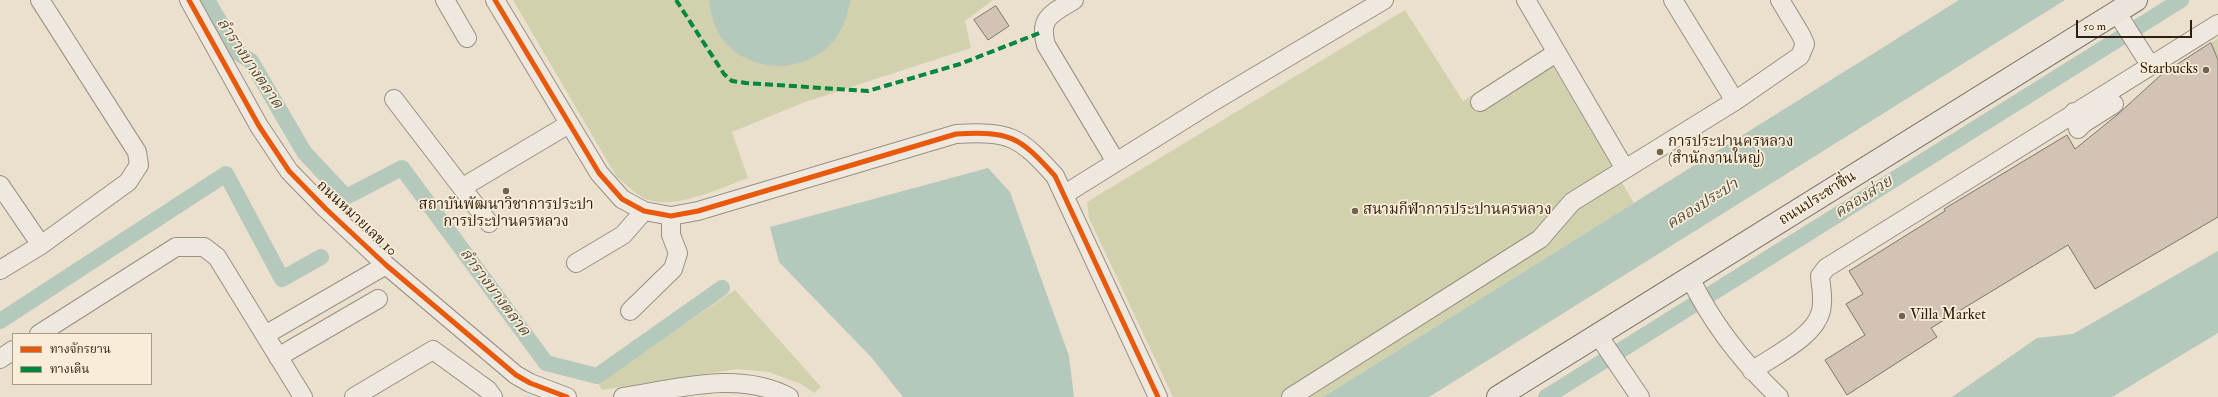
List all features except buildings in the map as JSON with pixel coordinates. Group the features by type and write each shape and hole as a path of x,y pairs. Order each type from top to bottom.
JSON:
{"main road":[{"name":"ถนนประชาชื่น","path":"1498,397 1601,340 1693,285 2120,18 2136,0"}],"street":[{"path":"0,270 41,245 128,182 139,165 137,152 40,0"},
{"name":"ถนนหมายเลข 10","path":"189,0 259,126 289,171 326,209 386,265 516,375 530,383 567,397"},
{"path":"445,0 467,38"},
{"path":"494,0 600,173 622,200 644,211 671,216 698,211 956,134 987,133 1010,136 1033,151 1055,176 1065,194 1158,397"},
{"path":"1074,0 1048,17 1042,32 1046,46 1116,162"},
{"path":"1065,194 1384,0"},
{"path":"1526,0 1625,169"},
{"path":"1673,0 1735,101"},
{"path":"1291,397 1540,239 1572,202 1735,101 1800,56 1805,44 1801,34 1780,0"},
{"path":"2120,18 2147,60"},
{"path":"1752,371 1804,336 1815,325 1822,309 1823,292 1820,276 1824,270 2074,112 2104,96 2147,60 2218,24"},
{"path":"1480,102 1556,53"},
{"path":"394,99 463,186 489,223"},
{"path":"463,186 570,124"},
{"path":"0,184 41,245"},
{"path":"576,263 623,234 644,211"},
{"path":"630,311 673,269 678,253 671,235 671,216"},
{"path":"41,333 176,247 204,246 217,257 303,397"},
{"path":"265,335 386,265"},
{"path":"1693,285 1715,321 1752,371 1779,397"},
{"path":"278,357 378,299"},
{"path":"314,306 328,328"},
{"path":"1601,340 1640,397"},
{"path":"354,397 434,350 488,390 492,397"},
{"path":"0,359 12,351"},
{"path":"623,397 736,382 758,384 789,397"}],"green space":[{"path":"513,0 993,0 965,21 971,48 805,102 732,132 748,178 710,193 680,201 666,202 653,201 642,197 616,176"},
{"name":"สนามกีฬาการประปานครหลวง","path":"1405,10 1463,101 1543,50 1634,203 1323,397 1173,397 1089,218 1087,202"},
{"path":"2218,38 2218,60 2211,43"},
{"path":"735,290 821,387 814,393 801,384 769,372 737,369 602,390 598,383"}],"water":[{"path":"709,0 850,0 850,3 840,32 829,46 804,62 775,66 760,64 747,59 734,51 723,40 713,21"},
{"name":"คลองประปา","path":"1959,0 2065,0 1429,397 1323,397"},
{"path":"988,168 1010,192 1069,356 1074,397 903,397 871,357 779,262 770,227"},
{"path":"2218,251 2218,333 2112,397 1952,397 2037,338 2073,334"}],"waterway":[{"name":"ลำรางบางตลาด","path":"207,0 238,53 251,61 304,152 346,197 402,168 546,363 597,376 722,288"},
{"name":"คลองส่วย","path":"1546,397 2181,0"},
{"path":"0,321 226,174 282,279 321,257"}],"marked path":[{"path":"676,0 724,74 732,81 746,83 868,91 960,64 1042,32"}],"cycle path":[{"path":"189,0 259,126 289,171 326,209 386,265 516,375 530,383 567,397"},
{"path":"495,0 599,173 622,199 644,211 671,216 698,211 956,134 974,133 1002,135 1022,144 1032,152 1055,176 1158,397"}],"place":[{"name":"Starbucks","path":"2206,70"},
{"name":"การประปานครหลวง (สำนักงานใหญ่)","path":"1660,152"},
{"name":"สถาบันพัฒนาวิชาการประปา การประปานครหลวง","path":"506,191"},
{"name":"สนามกีฬาการประปานครหลวง","path":"1355,211"},
{"name":"Villa Market","path":"1902,316"}]}
